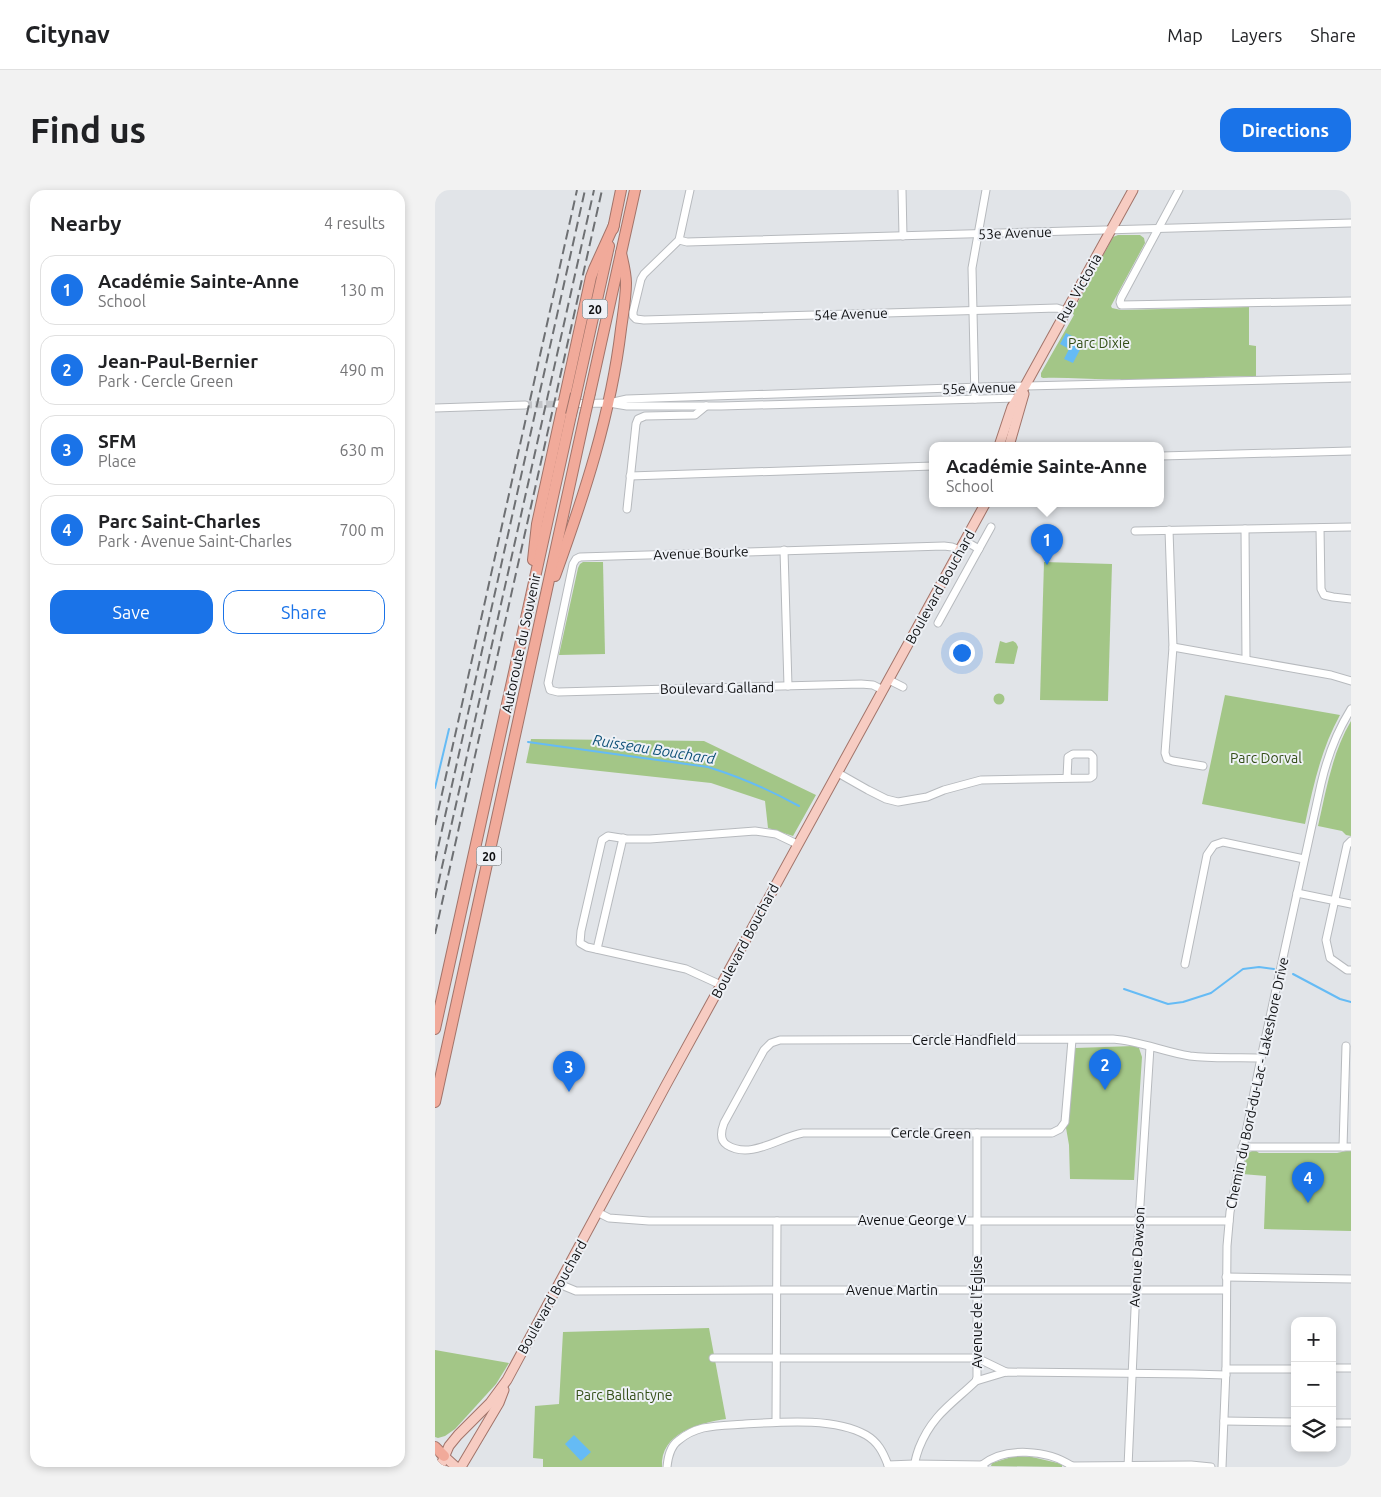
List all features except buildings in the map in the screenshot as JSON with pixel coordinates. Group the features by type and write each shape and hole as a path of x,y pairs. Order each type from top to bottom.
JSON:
{"highway":[{"name":"Autoroute du Souvenir","path":"435,1029 621,190"},
{"name":"Autoroute du Souvenir","path":"435,1102 558,534 635,190"},
{"path":"527,614 537,524 560,404 593,269 614,225"},
{"path":"543,610 569,537 609,403 618,356 626,282 621,253"},
{"path":"435,1448 444,1456"}],"main road":[{"name":"Rue Victoria","path":"1010,442 1020,398 1025,386 1133,190"},
{"name":"Rue Victoria","path":"1000,442 1012,407 1020,398"},
{"name":"Boulevard Bouchard","path":"440,1467 446,1450 455,1438 490,1403 507,1380 797,844 983,507"},
{"name":"Boulevard Bouchard","path":"461,1467 499,1403 507,1380"},
{"path":"444,1456 456,1467"}],"street":[{"path":"679,240 690,190"},
{"path":"902,190 903,236"},
{"path":"975,399 972,268 986,190"},
{"path":"1179,190 1121,298 1120,304 1123,306 1351,301"},
{"name":"53e Avenue","path":"679,240 687,242 1351,223"},
{"name":"54e Avenue","path":"679,240 641,279 633,312 633,316 636,319 1057,308 1066,311"},
{"name":"55e Avenue","path":"609,403 627,399 1351,378"},
{"name":"55e Avenue","path":"560,404 609,403 627,406 706,406 1020,398"},
{"path":"435,408 525,406"},
{"name":"55e Avenue","path":"631,476 636,424 639,418 645,416 695,415 706,406"},
{"path":"1164,456 1351,451"},
{"path":"627,509 631,476 929,466"},
{"path":"938,623 991,527"},
{"path":"1135,531 1351,527"},
{"path":"1320,528 1321,589 1324,595 1351,599"},
{"path":"1245,529 1246,659"},
{"path":"1169,530 1173,647 1165,753 1167,759 1203,766"},
{"path":"965,541 979,549"},
{"name":"Avenue Bourke","path":"549,690 549,676 573,564 578,558 583,556 944,546 951,546 960,550"},
{"path":"784,550 788,686"},
{"path":"1173,647 1331,675 1351,681"},
{"path":"889,680 903,687"},
{"name":"Boulevard Galland","path":"549,690 565,692 868,684 883,690"},
{"name":"Chemin du Bord-du-Lac - Lakeshore Drive","path":"1222,1467 1229,1221 1242,1147 1304,858 1326,765 1337,734 1351,709"},
{"path":"837,774 880,796 898,802 927,798 944,790 981,780 1090,778 1093,776 1093,757 1090,754 1073,754 1068,757 1067,778"},
{"path":"721,985 686,969 583,946 580,943 602,840 605,837 611,836 655,838 755,831 776,834 797,844"},
{"path":"597,949 623,838"},
{"path":"1351,841 1347,845 1326,940 1330,958 1347,970 1351,970"},
{"path":"1185,964 1207,855 1214,846 1223,842 1304,858"},
{"path":"1297,893 1351,904"},
{"name":"Cercle Handfield","path":"721,1134 724,1123 764,1050 775,1041 780,1040 1124,1040 1188,1056 1261,1058"},
{"name":"Cercle Green","path":"721,1134 722,1140 733,1148 749,1149 764,1146 793,1134 803,1133 1052,1133 1060,1129 1065,1122 1072,1040"},
{"path":"1343,1147 1346,1046"},
{"name":"Avenue Dawson","path":"1127,1467 1139,1220 1150,1047"},
{"name":"Avenue de l'Église","path":"915,1465 923,1438 931,1425 939,1414 976,1381 978,1369 977,1133"},
{"path":"1242,1147 1351,1147"},
{"name":"Avenue George V","path":"597,1212 609,1218 649,1221 1229,1221"},
{"path":"776,1422 777,1221"},
{"path":"1226,1277 1351,1279"},
{"name":"Avenue Martin","path":"559,1284 574,1291 1226,1290"},
{"path":"713,1358 977,1358 1006,1372"},
{"path":"976,1381 1006,1372 1132,1374 1291,1368"},
{"path":"1336,1368 1351,1368"},
{"path":"1224,1421 1291,1422"},
{"path":"667,1467 668,1456 673,1446 679,1440 703,1428 776,1422 818,1423 853,1429 877,1443 883,1452 888,1466 983,1466 989,1460 1020,1451 1063,1460 1071,1466 1191,1465 1211,1467"},
{"path":"1336,1423 1351,1423"}],"green space":[{"name":"Parc Dixie","path":"1118,235 1140,235 1144,238 1145,243 1111,306 1112,308 1121,310 1249,307 1249,345 1256,346 1256,376 1121,380 1041,377 1041,373 1074,315 1072,313 1113,237"},
{"path":"583,562 603,562 605,654 559,655 578,568"},
{"path":"1044,562 1112,564 1108,701 1040,700"},
{"path":"1000,641 1006,643 1013,641 1016,643 1018,647 1014,664 995,663"},
{"path":"999,693 1005,699 999,705 993,699"},
{"name":"Parc Dorval","path":"1225,695 1340,715 1323,755 1305,824 1202,804"},
{"path":"1351,721 1351,836 1346,835 1342,831 1318,826 1334,759"},
{"path":"531,739 704,741 816,795 793,836 768,828 765,801 711,783 526,763"},
{"path":"1134,1046 1139,1048 1142,1057 1134,1180 1070,1179 1069,1145 1065,1122 1075,1048"},
{"path":"1255,1150 1259,1153 1337,1153 1351,1150 1351,1231 1264,1229 1266,1176 1242,1174 1247,1154"},
{"name":"Parc Ballantyne","path":"709,1328 726,1419 693,1427 674,1438 667,1446 663,1455 662,1467 543,1467 543,1459 533,1458 535,1406 559,1404 563,1332"},
{"path":"435,1350 509,1363 496,1384 455,1429 445,1436 438,1438 435,1437"},
{"path":"1015,1456 1032,1457 1062,1464 1062,1467 991,1466 992,1463"}],"water":[{"path":"1066,333 1084,342 1073,363 1064,359 1069,349 1060,344"},
{"path":"574,1435 591,1452 581,1461 565,1444"}],"waterway":[{"name":"Ruisseau Bouchard","path":"435,788 449,729"},
{"name":"Ruisseau Bouchard","path":"528,742 708,767 755,784 799,806"},
{"name":"Ruisseau Bouchard","path":"1124,989 1168,1004 1183,1002 1211,993 1243,969 1259,967 1274,969"},
{"name":"Ruisseau Bouchard","path":"1293,974 1340,999 1351,1002"}],"tunnel":[{"path":"525,405 557,404"}],"railway":[{"path":"435,825 577,190"},
{"path":"435,861 585,190"},
{"path":"435,898 594,190"},
{"path":"435,934 602,190"}],"place":[{"name":"Académie Sainte-Anne","path":"1047,565"},
{"name":"Jean-Paul-Bernier","path":"1105,1090"},
{"name":"SFM","path":"569,1092"},
{"name":"Parc Saint-Charles","path":"1308,1203"}]}
